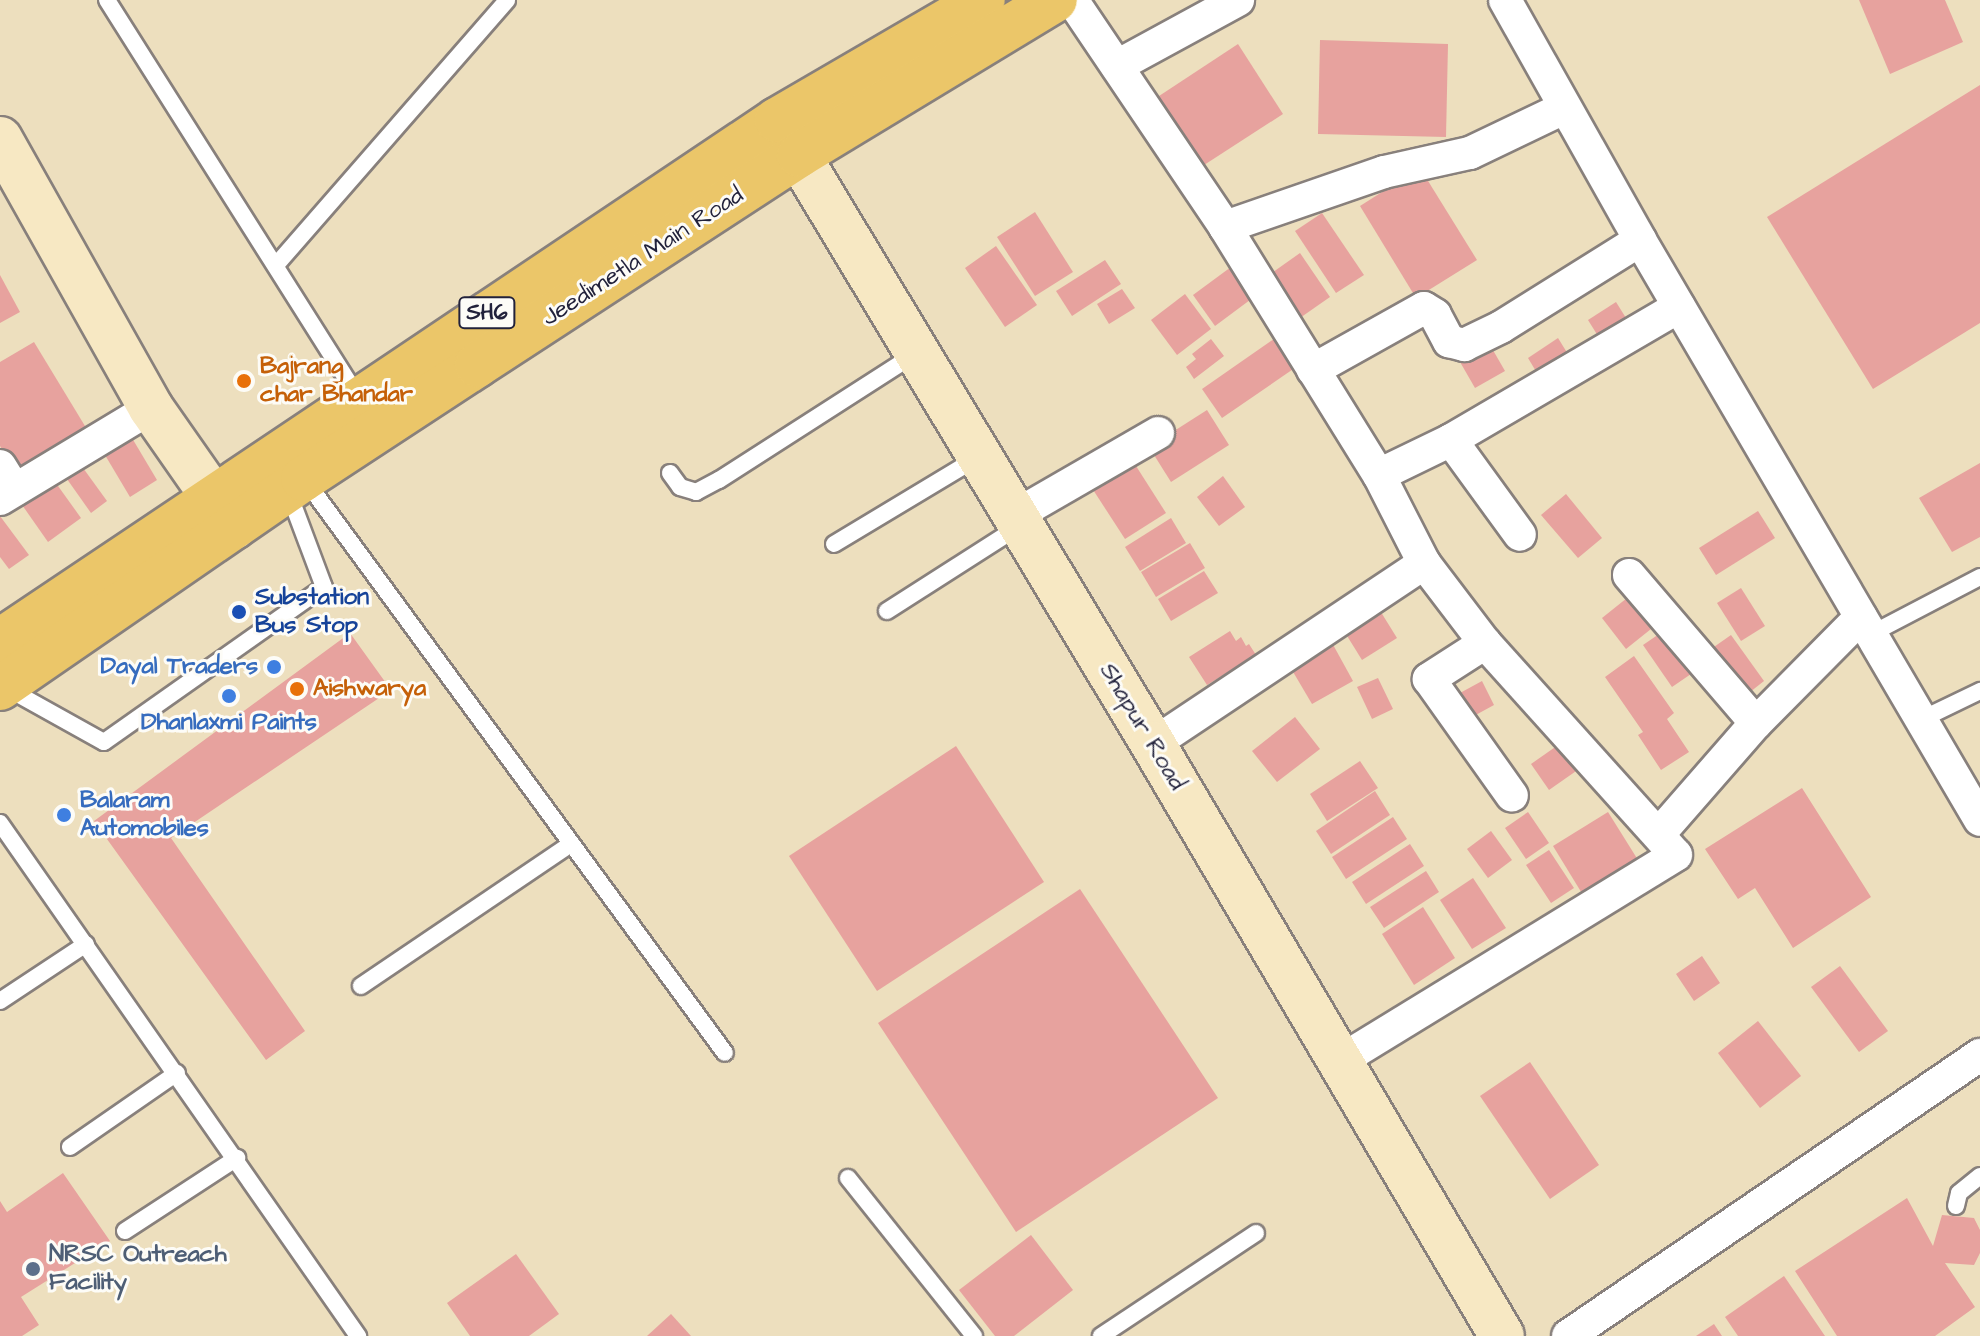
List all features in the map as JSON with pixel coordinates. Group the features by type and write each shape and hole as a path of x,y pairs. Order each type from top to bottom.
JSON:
{"main road":[{"name":"Jeedimetla Main Road","path":"0,641 223,513 295,484 983,0"},
{"name":"Jeedimetla Main Road","path":"1,687 223,513 359,398 788,138 1055,0"}],"street":[{"path":"1072,0 1225,227 1379,475 1424,563 1485,643 1676,855 1340,1061"},
{"path":"1117,66 1238,0"},
{"path":"1505,0 1640,240 1980,820"},
{"path":"1225,227 1384,172 1470,153 1564,108"},
{"name":"Shapur Road","path":"788,138 1153,744 1502,1336"},
{"path":"0,139 151,408 223,513"},
{"path":"1313,370 1424,308 1435,315 1449,341 1464,345 1501,327 1640,240"},
{"path":"1379,475 1451,440 1679,307"},
{"path":"5,485 151,408"},
{"path":"1018,520 1158,433"},
{"path":"1451,440 1520,535"},
{"path":"1153,744 1424,563"},
{"path":"1629,575 1756,723"},
{"path":"1659,834 1756,723 1866,626"},
{"path":"1485,643 1429,679 1512,796"},
{"path":"1568,1336 1980,1055"}],"lane":[{"path":"107,0 277,264 359,398"},
{"path":"277,264 507,0"},
{"path":"670,473 680,487 696,492 752,461 918,352"},
{"path":"834,544 980,456"},
{"path":"1,687 104,742 324,587 295,484"},
{"path":"295,484 571,844 725,1053"},
{"path":"887,611 1018,520"},
{"path":"1866,626 1980,577"},
{"path":"1920,720 1980,691"},
{"path":"0,823 237,1158 358,1336"},
{"path":"361,986 571,844"},
{"path":"0,1001 86,944"},
{"path":"70,1147 177,1073"},
{"path":"125,1231 237,1158"},
{"path":"1956,1206 1959,1193 1980,1176"},
{"path":"848,1178 974,1336"},
{"path":"1101,1336 1256,1233"}],"building":[{"path":"1859,0 1945,0 1963,42 1890,74"},
{"path":"1320,40 1448,44 1446,137 1318,134"},
{"path":"1238,44 1283,114 1201,167 1156,98"},
{"path":"1980,85 1980,323 1873,389 1767,217"},
{"path":"1420,168 1477,260 1416,298 1360,206"},
{"path":"1035,212 1073,272 1035,296 997,237"},
{"path":"1322,213 1364,275 1336,293 1295,231"},
{"path":"996,246 1037,305 1005,327 965,268"},
{"path":"1300,253 1330,297 1297,320 1266,277"},
{"path":"1105,260 1121,284 1072,316 1056,291"},
{"path":"1231,267 1254,297 1215,326 1193,295"},
{"path":"0,275 20,312 0,323"},
{"path":"1122,289 1135,308 1109,324 1097,304"},
{"path":"1185,294 1211,329 1177,355 1151,320"},
{"path":"1616,302 1631,326 1603,344 1588,320"},
{"path":"1281,334 1302,363 1222,418 1202,389"},
{"path":"1486,338 1505,371 1475,388 1456,355"},
{"path":"1558,338 1571,359 1540,378 1528,358"},
{"path":"1211,339 1224,356 1194,379 1186,367 1196,359 1192,354"},
{"path":"34,342 88,431 17,474 0,446 0,362"},
{"path":"1207,410 1229,445 1171,482 1149,447"},
{"path":"129,433 157,480 130,497 102,450"},
{"path":"1129,455 1166,513 1125,539 1088,482"},
{"path":"78,461 107,501 91,513 62,472"},
{"path":"1980,463 1980,537 1952,552 1919,498"},
{"path":"1223,476 1245,507 1219,526 1197,497"},
{"path":"53,479 81,518 48,542 20,502"},
{"path":"1566,494 1602,538 1578,558 1541,515"},
{"path":"1758,511 1775,538 1716,575 1699,548"},
{"path":"0,516 29,555 9,569 0,557"},
{"path":"1171,518 1186,543 1140,571 1125,547"},
{"path":"1190,543 1205,568 1156,597 1141,572"},
{"path":"1204,571 1218,593 1171,621 1158,599"},
{"path":"1741,588 1765,626 1741,641 1717,603"},
{"path":"1627,598 1651,629 1626,649 1602,618"},
{"path":"1379,609 1397,638 1362,660 1344,631"},
{"path":"1230,631 1236,641 1241,637 1246,646 1249,644 1256,655 1207,685 1189,657"},
{"path":"1662,632 1691,674 1672,687 1643,645"},
{"path":"350,633 391,690 171,838 305,1031 266,1060 94,821"},
{"path":"1731,635 1764,681 1745,696 1711,649"},
{"path":"1331,641 1353,681 1312,704 1289,665"},
{"path":"1634,656 1674,713 1667,719 1689,752 1661,770 1638,735 1643,732 1605,677"},
{"path":"1378,678 1393,709 1372,719 1357,687"},
{"path":"1482,681 1494,705 1472,717 1460,693"},
{"path":"1295,717 1320,749 1277,782 1252,751"},
{"path":"1561,743 1579,769 1549,790 1531,764"},
{"path":"956,746 1044,882 877,991 789,856"},
{"path":"1360,761 1378,788 1327,821 1310,794"},
{"path":"1802,788 1871,897 1793,948 1755,888 1738,899 1705,849"},
{"path":"1375,791 1390,815 1331,854 1316,831"},
{"path":"1528,812 1549,843 1526,859 1505,828"},
{"path":"1608,812 1638,860 1583,895 1553,846"},
{"path":"1393,817 1407,839 1346,879 1332,857"},
{"path":"1491,831 1512,860 1488,878 1467,849"},
{"path":"1410,844 1424,866 1366,904 1352,882"},
{"path":"1549,850 1574,888 1551,903 1526,865"},
{"path":"1426,871 1439,892 1384,928 1370,907"},
{"path":"1473,878 1506,928 1472,949 1440,900"},
{"path":"1080,889 1218,1098 1016,1232 878,1023"},
{"path":"1423,907 1455,958 1414,985 1382,934"},
{"path":"1702,956 1720,983 1694,1001 1676,974"},
{"path":"1840,966 1888,1031 1859,1052 1811,987"},
{"path":"1758,1021 1801,1076 1760,1108 1718,1053"},
{"path":"1530,1062 1599,1165 1550,1199 1480,1096"},
{"name":"NRSC Outreach Facility","path":"63,1173 110,1241 21,1297 39,1325 22,1336 0,1336 0,1201 7,1212"},
{"path":"1907,1198 1933,1246 1942,1215 1974,1218 1980,1230 1980,1253 1974,1265 1945,1263 1975,1307 1935,1336 1837,1336 1795,1271"},
{"path":"1031,1235 1073,1290 1014,1336 995,1336 959,1290"},
{"path":"516,1254 559,1314 529,1336 470,1336 447,1303"},
{"path":"1784,1276 1825,1336 1738,1336 1725,1317"},
{"path":"671,1314 691,1336 647,1336"},
{"path":"1714,1324 1722,1336 1696,1336"}],"place":[{"name":"Bajrang char Bhandar","path":"244,381"},
{"name":"Substation Bus Stop","path":"239,612"},
{"name":"Dayal Traders","path":"274,667"},
{"name":"Aishwarya","path":"297,689"},
{"name":"Dhanlaxmi Paints","path":"229,696"},
{"name":"Balaram Automobiles","path":"64,815"},
{"name":"NRSC Outreach Facility","path":"33,1269"}]}
